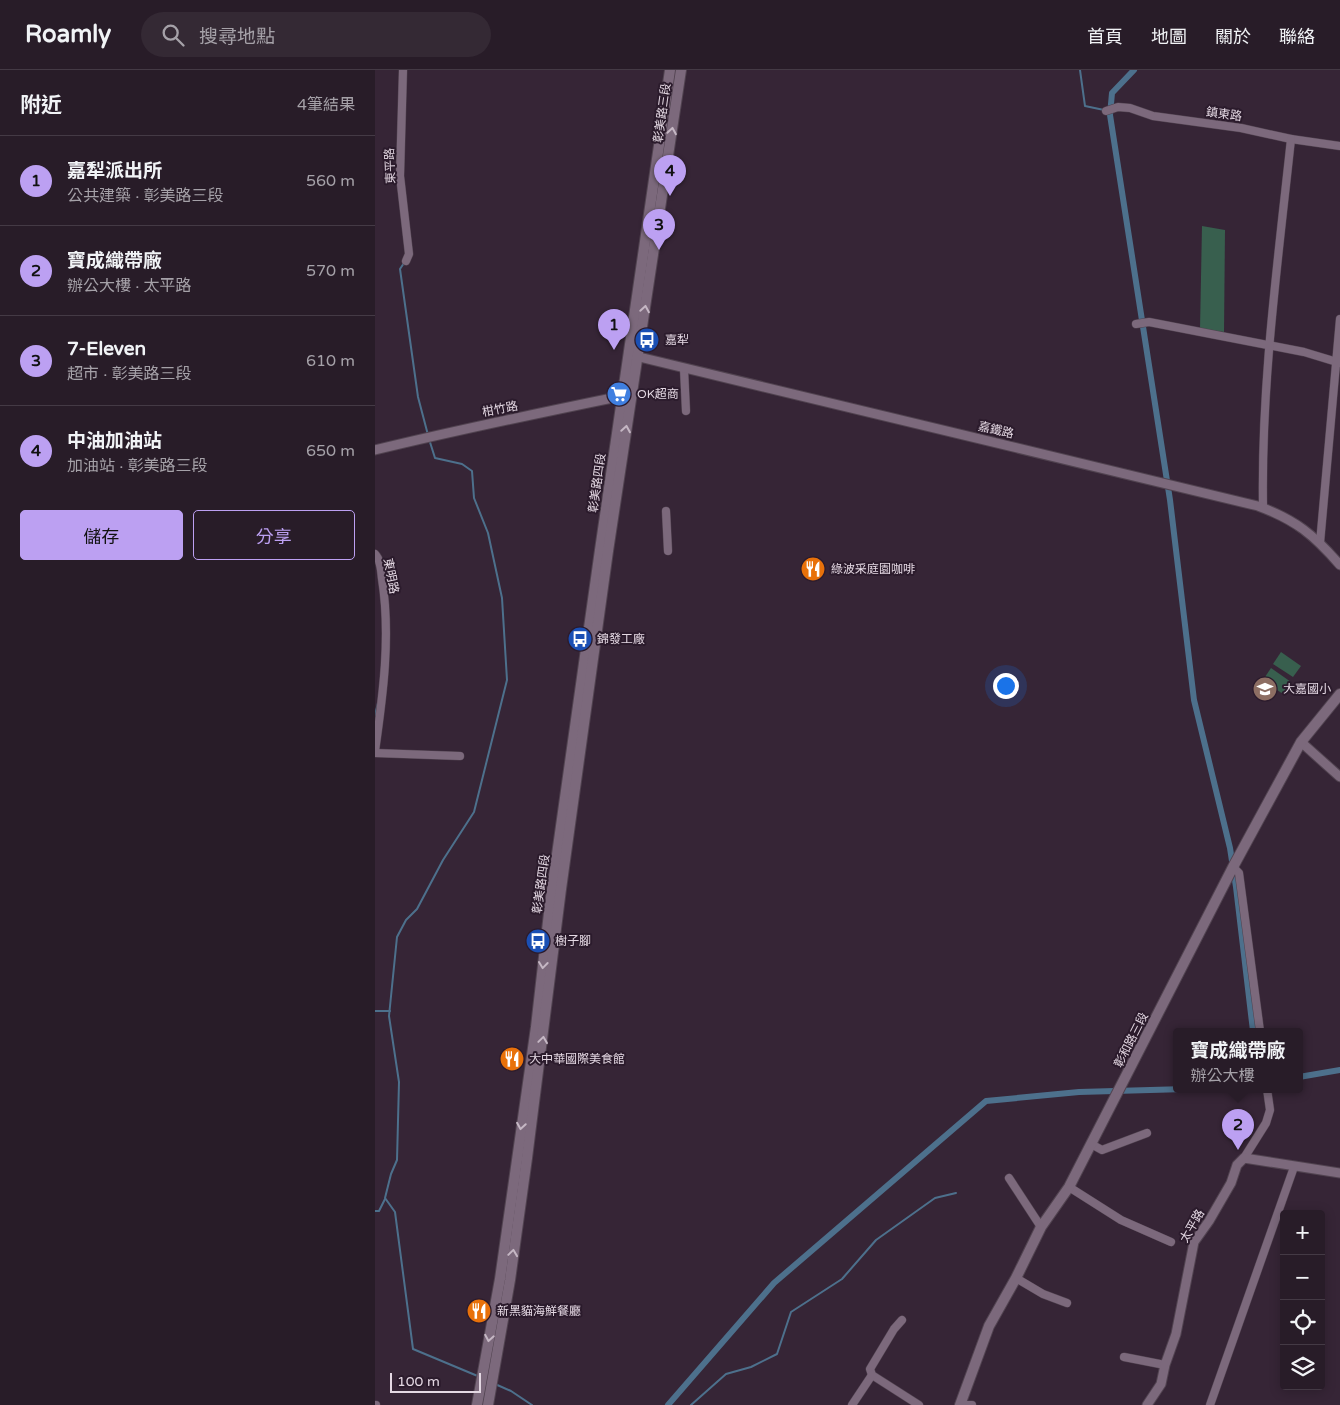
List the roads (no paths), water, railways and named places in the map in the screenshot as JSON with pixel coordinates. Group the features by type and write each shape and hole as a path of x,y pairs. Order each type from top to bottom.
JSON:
{"main road":[{"name":"彰美路三段","path":"633,356 670,70"},
{"name":"彰美路三段","path":"626,397 681,70"},
{"name":"彰美路四段","path":"488,1405 505,1280 516,1158 535,1034 550,904 626,397"},
{"name":"彰美路四段","path":"477,1405 505,1280 527,1158 626,397"},
{"name":"彰和路三段","path":"961,1405 989,1326 1016,1278 1027,1252 1041,1227 1069,1187 1231,871 1301,742 1340,694"},
{"path":"516,1158 527,1158"}],"street":[{"name":"東平路","path":"403,70 400,176 409,254 406,261"},
{"name":"鎮東路","path":"1106,111 1118,107 1129,108 1153,116 1241,128 1291,139 1340,146"},
{"path":"1263,507 1263,431 1291,139"},
{"path":"1320,543 1338,362 1340,319"},
{"path":"1142,323 1270,345 1338,362"},
{"name":"嘉鐵路","path":"633,356 1263,507 1307,530 1340,565"},
{"path":"684,369 686,411"},
{"name":"柑竹路","path":"375,450 452,431 626,397"},
{"path":"666,511 668,551"},
{"name":"東明路","path":"375,554 381,568 386,613 384,682 375,752 460,756"},
{"path":"1301,742 1340,777"},
{"path":"1231,871 1239,873 1260,1028"},
{"path":"1268,1093 1270,1110 1266,1123 1244,1158 1340,1174"},
{"path":"1091,1144 1102,1150 1147,1133"},
{"name":"太平路","path":"1147,1405 1161,1384 1165,1365 1176,1334 1194,1242 1209,1221 1231,1183 1237,1165 1244,1158"},
{"path":"1210,1405 1294,1167"},
{"path":"1009,1178 1041,1227"},
{"path":"1069,1187 1121,1220 1171,1242"},
{"path":"1016,1278 1043,1294 1067,1303"},
{"path":"903,1320 894,1329 870,1369 872,1375 919,1405"},
{"path":"1124,1357 1165,1365"},
{"path":"852,1405 872,1375"},
{"path":"961,1405 972,1405"}],"waterway":[{"path":"1080,70 1085,106 1104,110"},
{"path":"1134,70 1112,93 1110,115 1170,500 1194,700 1230,848 1253,1028"},
{"path":"404,263 400,269 418,397 428,435"},
{"path":"429,439 435,458 462,464 472,471 474,498 488,533 502,598 507,680 474,812 443,860 417,909 406,920 397,937 389,1016 399,1082 397,1160 391,1174 385,1198 395,1212 413,1349 480,1377"},
{"path":"375,715 378,703"},
{"path":"375,1011 390,1011"},
{"path":"1303,1076 1340,1070"},
{"path":"668,1405 774,1283 986,1101 1079,1092 1173,1089"},
{"path":"691,1405 726,1374 751,1367 777,1354 791,1312 842,1279 876,1240 935,1198 956,1193"},
{"path":"375,1211 379,1211 385,1199"},
{"path":"495,1384 511,1391 532,1405"}],"place":[{"name":"中油加油站","path":"670,196"},
{"name":"7-Eleven","path":"659,250"},
{"name":"嘉犁","path":"647,340"},
{"name":"嘉犁派出所","path":"614,350"},
{"name":"OK超商","path":"619,394"},
{"name":"綠波采庭園咖啡","path":"813,569"},
{"name":"錦發工廠","path":"580,639"},
{"name":"大嘉國小","path":"1265,689"},
{"name":"樹子腳","path":"538,941"},
{"name":"大中華國際美食館","path":"512,1059"},
{"name":"寶成織帶廠","path":"1238,1150"},
{"name":"新黑貓海鮮餐廳","path":"479,1311"}]}
